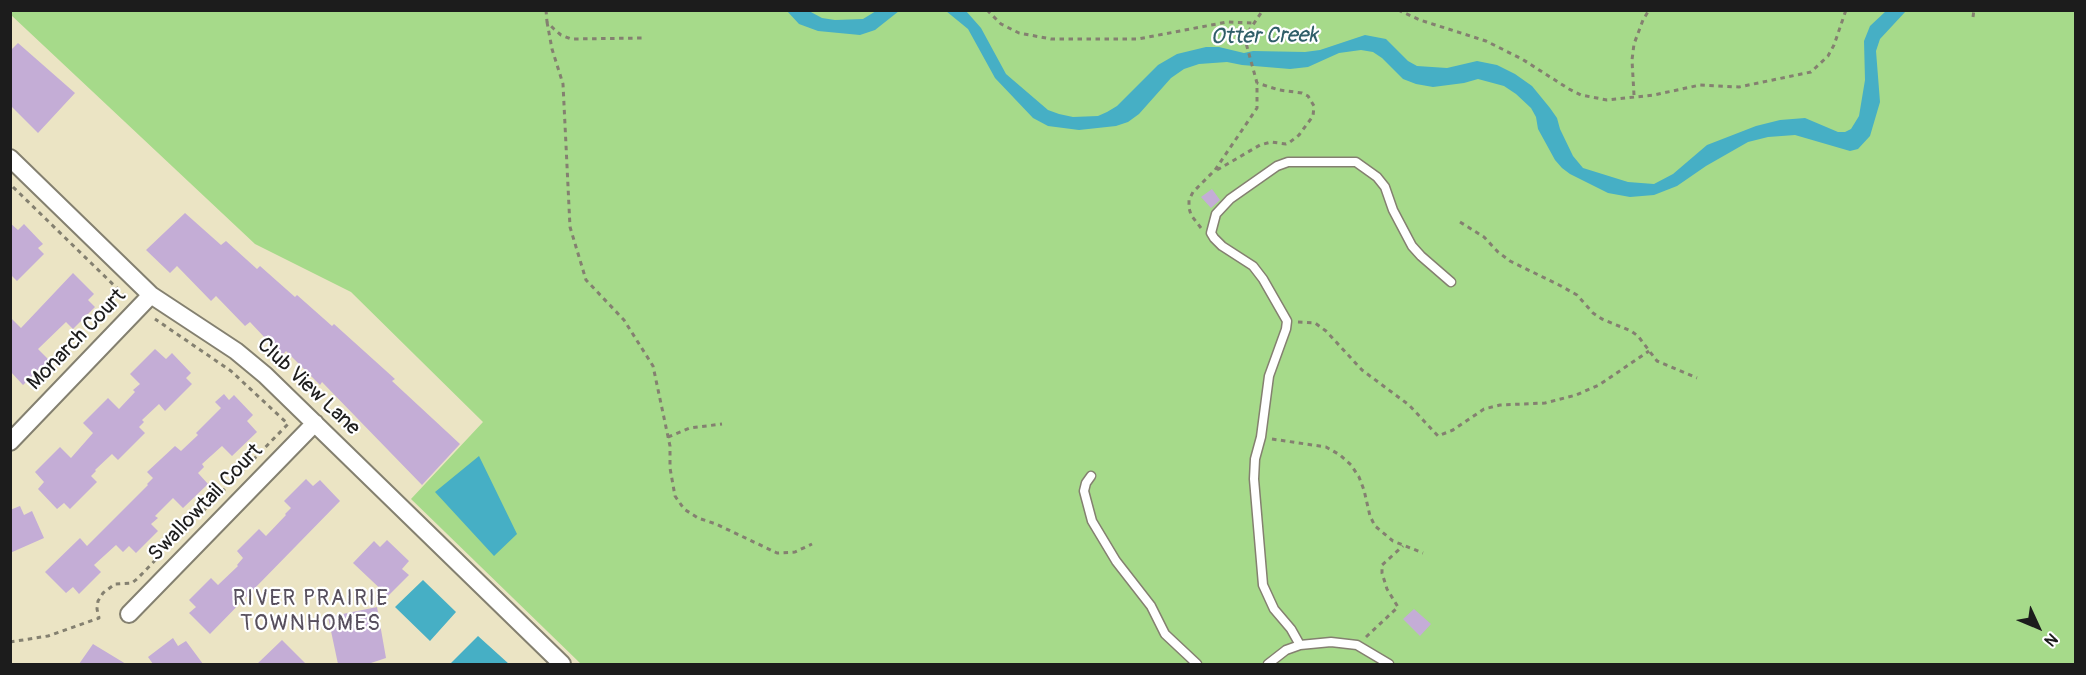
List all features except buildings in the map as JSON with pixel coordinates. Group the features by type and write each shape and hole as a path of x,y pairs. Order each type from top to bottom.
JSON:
{"street":[{"name":"Club View Lane","path":"11,160 151,295 236,351 315,423 562,664"},
{"name":"Monarch Court","path":"10,442 151,295"},
{"name":"Swallowtail Court","path":"129,614 315,423"}],"lane":[{"path":"1300,645 1291,629 1274,609 1263,585 1254,479 1255,459 1261,437 1269,376 1287,329 1287,321 1253,266 1222,246 1211,233 1216,214 1222,206 1277,166 1288,162 1356,162 1377,177 1385,187 1393,210 1412,246 1451,282"},
{"path":"1091,476 1084,491 1092,522 1116,561 1151,606 1166,634 1197,664"},
{"path":"1269,664 1286,650 1300,645 1330,642 1357,645 1389,664"}],"path":[{"path":"546,10 552,49 563,84 570,227 586,280 624,320 653,366 668,437 675,496 684,509 698,518 716,524 777,553 795,552 812,544"},
{"path":"987,10 1001,24 1019,33 1051,39 1138,39 1227,22 1253,23"},
{"path":"1211,233 1202,229 1191,215 1189,200 1199,185 1215,170 1254,116 1258,100 1257,83 1254,78 1246,35 1263,10"},
{"path":"1398,10 1420,20 1495,45 1581,95 1607,100 1700,85 1746,86 1811,72 1828,56 1846,10"},
{"path":"1634,95 1632,60 1634,44 1649,10"},
{"path":"1973,17 1974,10"},
{"path":"547,22 561,35 571,39 643,38"},
{"path":"1215,170 1260,145 1271,142 1286,144 1290,142 1299,135 1313,116 1314,106 1308,96 1257,83"},
{"path":"12,187 126,297"},
{"path":"1460,222 1484,237 1510,261 1577,295 1593,314 1631,331 1638,336 1657,361 1697,378"},
{"path":"10,642 48,636 99,618 98,601 103,593 116,584 132,583 137,579 288,424 231,371 155,319"},
{"path":"1287,321 1315,323 1326,331 1362,370 1409,405 1438,436 1453,430 1484,409 1500,405 1545,403 1576,395 1599,384 1649,351"},
{"path":"668,437 690,428 722,424"},
{"path":"1261,437 1326,447 1340,455 1359,477 1375,526 1383,534 1403,546 1423,553"},
{"path":"1357,645 1398,607 1387,589 1382,565 1403,546"}],"green space":[{"path":"10,11 2075,11 2075,664 581,664 411,499 483,422 351,292 255,244 11,15"}],"water":[{"path":"787,11 809,11 822,18 835,20 863,19 876,11 899,11 875,30 860,35 818,31 799,24"},
{"path":"946,11 966,11 981,28 1006,74 1048,110 1073,117 1098,116 1107,112 1117,106 1158,65 1177,54 1206,47 1219,47 1244,53 1253,51 1305,52 1320,50 1365,35 1386,39 1408,61 1417,66 1447,68 1477,61 1497,65 1532,86 1557,118 1573,156 1583,168 1628,182 1654,184 1673,174 1707,145 1756,126 1780,120 1805,118 1838,132 1851,129 1859,116 1865,80 1864,41 1870,26 1886,11 1906,11 1880,39 1876,51 1880,102 1870,136 1858,149 1850,151 1795,135 1768,137 1748,142 1677,186 1654,195 1630,197 1608,193 1562,168 1538,129 1536,117 1531,108 1504,86 1478,79 1433,87 1416,84 1403,79 1373,52 1361,50 1339,53 1308,67 1290,69 1227,62 1199,64 1184,69 1171,78 1139,114 1128,122 1116,126 1079,130 1048,126 1033,118 995,78 968,29"},
{"path":"479,456 517,534 494,556 435,492"},
{"path":"423,580 456,612 430,641 395,607"},
{"path":"478,636 509,664 452,664"}],"district":[{"name":"RIVER PRAIRIE TOWNHOMES","path":"311,612"}],"water label":[{"name":"Otter Creek","path":"1264,37"}]}
